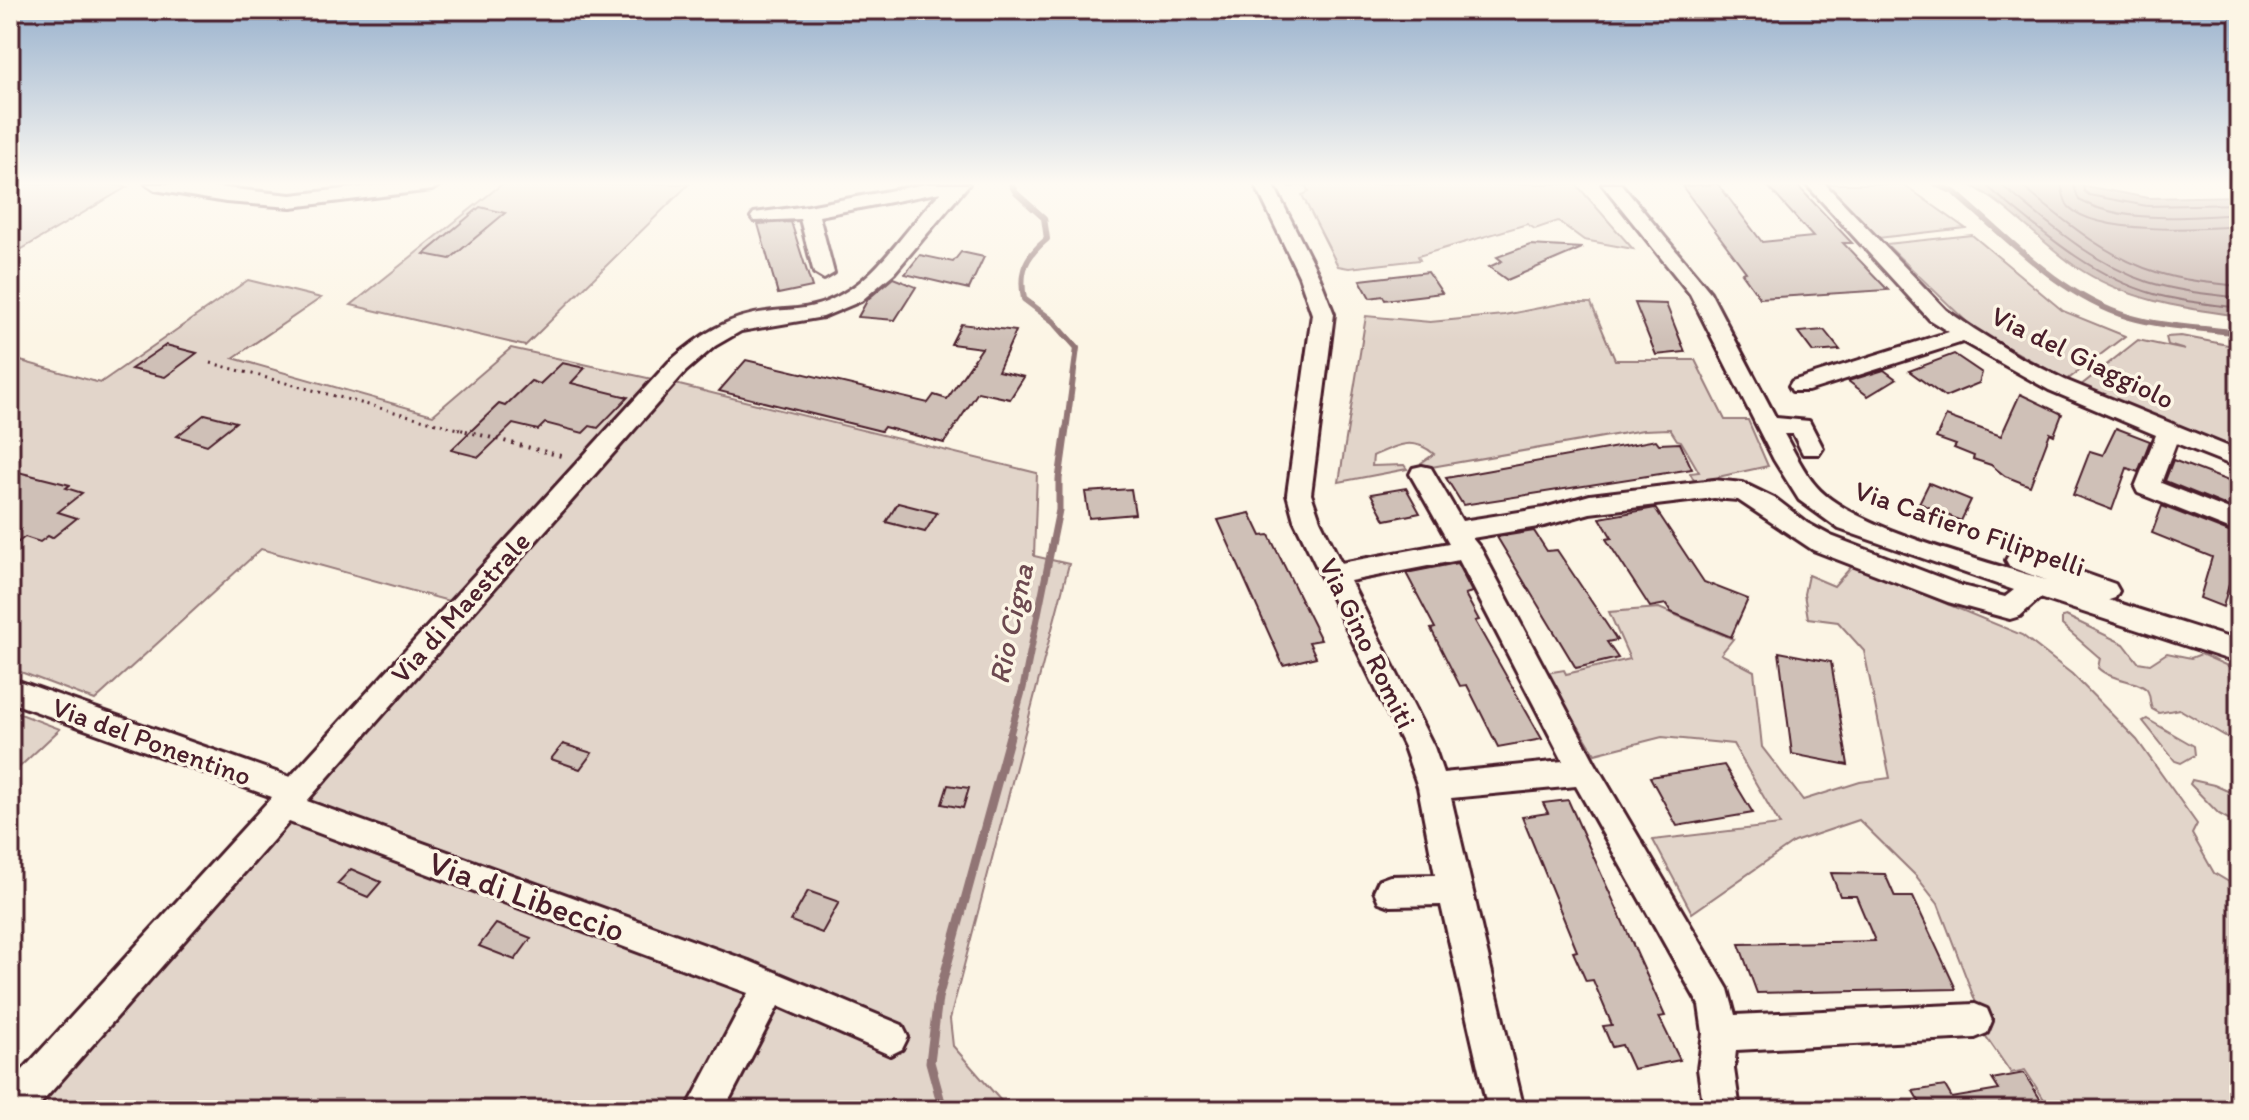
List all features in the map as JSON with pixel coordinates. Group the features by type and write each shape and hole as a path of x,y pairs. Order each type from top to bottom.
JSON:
{"street":[{"path":"814,236 824,273"},
{"name":"Via di Maestrale","path":"11,1110 677,367 712,337 741,323 833,307 875,282 912,236"},
{"name":"Via Gino Romiti","path":"1288,236 1323,310 1299,494 1307,520 1419,747 1433,787 1506,1110"},
{"name":"Via Cafiero Filippelli","path":"1654,236 1700,292 1799,483 1816,502 1837,517 1880,536 2239,652"},
{"name":"Via del Giaggiolo","path":"1864,236 1938,315 1966,334 2034,374 2239,460"},
{"path":"1800,386 1966,334"},
{"path":"1769,425 1801,427 1811,448"},
{"path":"2169,432 2147,487 2239,524"},
{"path":"1422,474 1462,540 1584,772 1716,1001 1721,1033 1716,1069 1722,1110"},
{"path":"1334,574 1590,504 1714,489 1743,492 1822,543 1982,603 2010,609 2035,587"},
{"path":"2019,560 2239,637"},
{"name":"Via del Ponentino","path":"10,690 289,799"},
{"path":"1433,787 1584,772"},
{"name":"Via di Libeccio","path":"289,799 770,986 890,1037"},
{"path":"1390,891 1454,890"},
{"path":"704,1110 770,986"},
{"path":"1721,1033 1975,1021"}],"path":[{"path":"211,363 590,464"}],"shaded area":[{"path":"10,236 43,236 10,256"},
{"path":"437,236 636,236 525,346 351,305"},
{"path":"1323,236 1485,236 1418,256 1420,260 1349,268 1338,266"},
{"path":"1579,236 1622,236 1633,249 1584,240"},
{"path":"1974,236 2063,311 2125,336 2067,380 1974,329 1886,244"},
{"path":"248,280 321,298 233,358 433,415 511,348 675,384 1037,473 1034,556 1069,564 950,1019 953,1046 1009,1110 21,1110 317,777 296,769 449,601 261,549 95,700 10,668 10,358 100,383"},
{"path":"1565,303 1591,303 1615,360 1695,360 1725,420 1748,420 1768,466 1695,482 1690,473 1699,472 1681,441 1670,429 1643,430 1420,469 1421,463 1434,454 1419,445 1405,444 1373,456 1372,466 1404,465 1407,469 1339,482 1366,316 1430,322 1504,315"},
{"path":"2181,336 2239,347 2239,359 2235,359 2239,362 2239,450 2080,386 2138,340 2185,350 2168,345 2166,337"},
{"path":"1853,565 2022,635 2072,674 2137,740 2197,824 2192,834 2214,873 2239,888 2239,1097 2233,1099 2232,1105 2216,1103 2211,1110 2051,1110 2025,1070 2011,1073 1985,1035 1938,904 1916,876 1859,820 1794,842 1692,913 1653,840 1780,825 1733,744 1662,737 1595,754 1546,673 1564,670 1566,674 1630,659 1609,612 1659,608 1733,639 1721,654 1754,671 1762,747 1803,800 1860,782 1890,778 1864,651 1838,622 1808,618 1804,594 1808,575 1834,586"},
{"path":"2066,616 2124,644 2138,662 2150,664 2167,653 2191,658 2201,654 2239,671 2239,744 2179,709 2159,713 2152,709 2147,690 2098,668 2100,658 2062,625 2062,617"},
{"path":"10,710 60,729 10,776"},
{"path":"2147,719 2194,746 2195,755 2181,763 2175,761 2143,721"},
{"path":"2192,780 2239,796 2239,825 2219,814 2190,784"}],"water":[{"path":"2038,236 2239,236 2239,316 2196,310 2134,295 2094,278"}],"building":[{"path":"445,236 477,236 450,259 424,254"},
{"path":"762,236 796,236 812,287 778,294"},
{"path":"1719,236 1758,236 1762,242 1846,236 1852,243 1843,243 1888,290 1760,298 1742,273 1746,272"},
{"path":"1530,245 1582,248 1507,280 1489,267 1502,261 1497,257"},
{"path":"961,252 984,257 969,289 905,274 920,255 953,262"},
{"path":"1428,272 1442,293 1385,300 1383,296 1370,298 1360,280"},
{"path":"893,278 916,287 895,320 858,317 868,299"},
{"path":"1635,303 1666,304 1685,352 1656,355"},
{"path":"961,324 1016,331 998,371 1024,377 1010,399 978,392 944,443 884,427 881,431 719,391 746,360 928,403 934,395 947,399 982,348 951,344"},
{"path":"1824,330 1840,350 1813,352 1798,332"},
{"path":"166,345 197,353 165,377 131,369"},
{"path":"1954,354 1982,373 1979,383 1945,397 1909,371"},
{"path":"562,363 585,368 571,383 628,397 598,428 590,426 583,433 545,423 538,430 513,424 479,457 451,450 499,404 505,406 531,381 540,384"},
{"path":"1884,370 1896,379 1868,396 1848,381"},
{"path":"2020,394 2062,414 2054,435 2050,433 2030,486 1973,459 1974,456 1954,448 1956,445 1936,438 1946,416 2001,436"},
{"path":"205,414 236,422 207,445 177,436"},
{"path":"2116,428 2150,441 2138,472 2127,468 2112,510 2073,495 2090,451 2103,455"},
{"path":"1656,440 1659,444 1680,443 1692,469 1463,505 1446,478"},
{"path":"2173,460 2239,485 2239,511 2165,481"},
{"path":"10,470 70,485 66,488 82,493 58,512 77,518 52,538 48,536 40,542 25,537 10,548"},
{"path":"1929,483 1971,500 1961,521 1919,503"},
{"path":"1406,488 1420,513 1385,520 1371,494"},
{"path":"1131,489 1135,514 1089,518 1085,492"},
{"path":"898,503 937,513 925,532 886,522"},
{"path":"2162,506 2239,536 2239,568 2234,566 2223,607 2200,598 2212,557 2152,533"},
{"path":"1655,508 1704,582 1748,599 1731,637 1671,612 1666,604 1650,607 1606,539 1612,538 1600,518"},
{"path":"1250,513 1261,536 1269,535 1321,640 1309,642 1316,657 1283,665 1218,520"},
{"path":"1534,531 1547,551 1557,550 1617,640 1607,642 1618,658 1576,668 1497,537"},
{"path":"1457,563 1472,592 1465,594 1479,620 1475,621 1542,739 1498,747 1467,685 1460,686 1431,629 1435,628 1406,573"},
{"path":"1779,652 1831,662 1848,765 1792,754"},
{"path":"563,744 592,753 580,769 551,759"},
{"path":"1724,765 1753,813 1677,826 1650,777"},
{"path":"948,785 969,788 963,808 942,804"},
{"path":"1568,800 1665,1016 1659,1017 1680,1060 1633,1069 1622,1045 1612,1047 1603,1026 1612,1025 1593,980 1586,981 1573,952 1577,951 1522,817 1548,813 1543,803"},
{"path":"351,869 381,882 368,897 337,884"},
{"path":"1831,873 1885,874 1895,897 1913,897 1956,989 1757,993 1739,944 1875,941 1856,896 1840,896"},
{"path":"808,891 839,902 822,933 791,921"},
{"path":"496,924 531,938 515,960 479,946"},
{"path":"2024,1073 2047,1110 1924,1110 1913,1091 1945,1086 1952,1098 1999,1090 1992,1079"}],"waterway":[{"name":"Rio Cigna","path":"1047,236 1025,265 1022,280 1024,299 1053,321 1077,348 1066,431"},
{"path":"2003,236 2057,280 2104,307 2155,323 2239,333"},
{"name":"Rio Cigna","path":"1009,738 1023,688 1059,510 1059,479 1066,429"},
{"name":"Rio Cigna","path":"947,1110 941,1102 930,1062 938,998 1010,736"}]}
